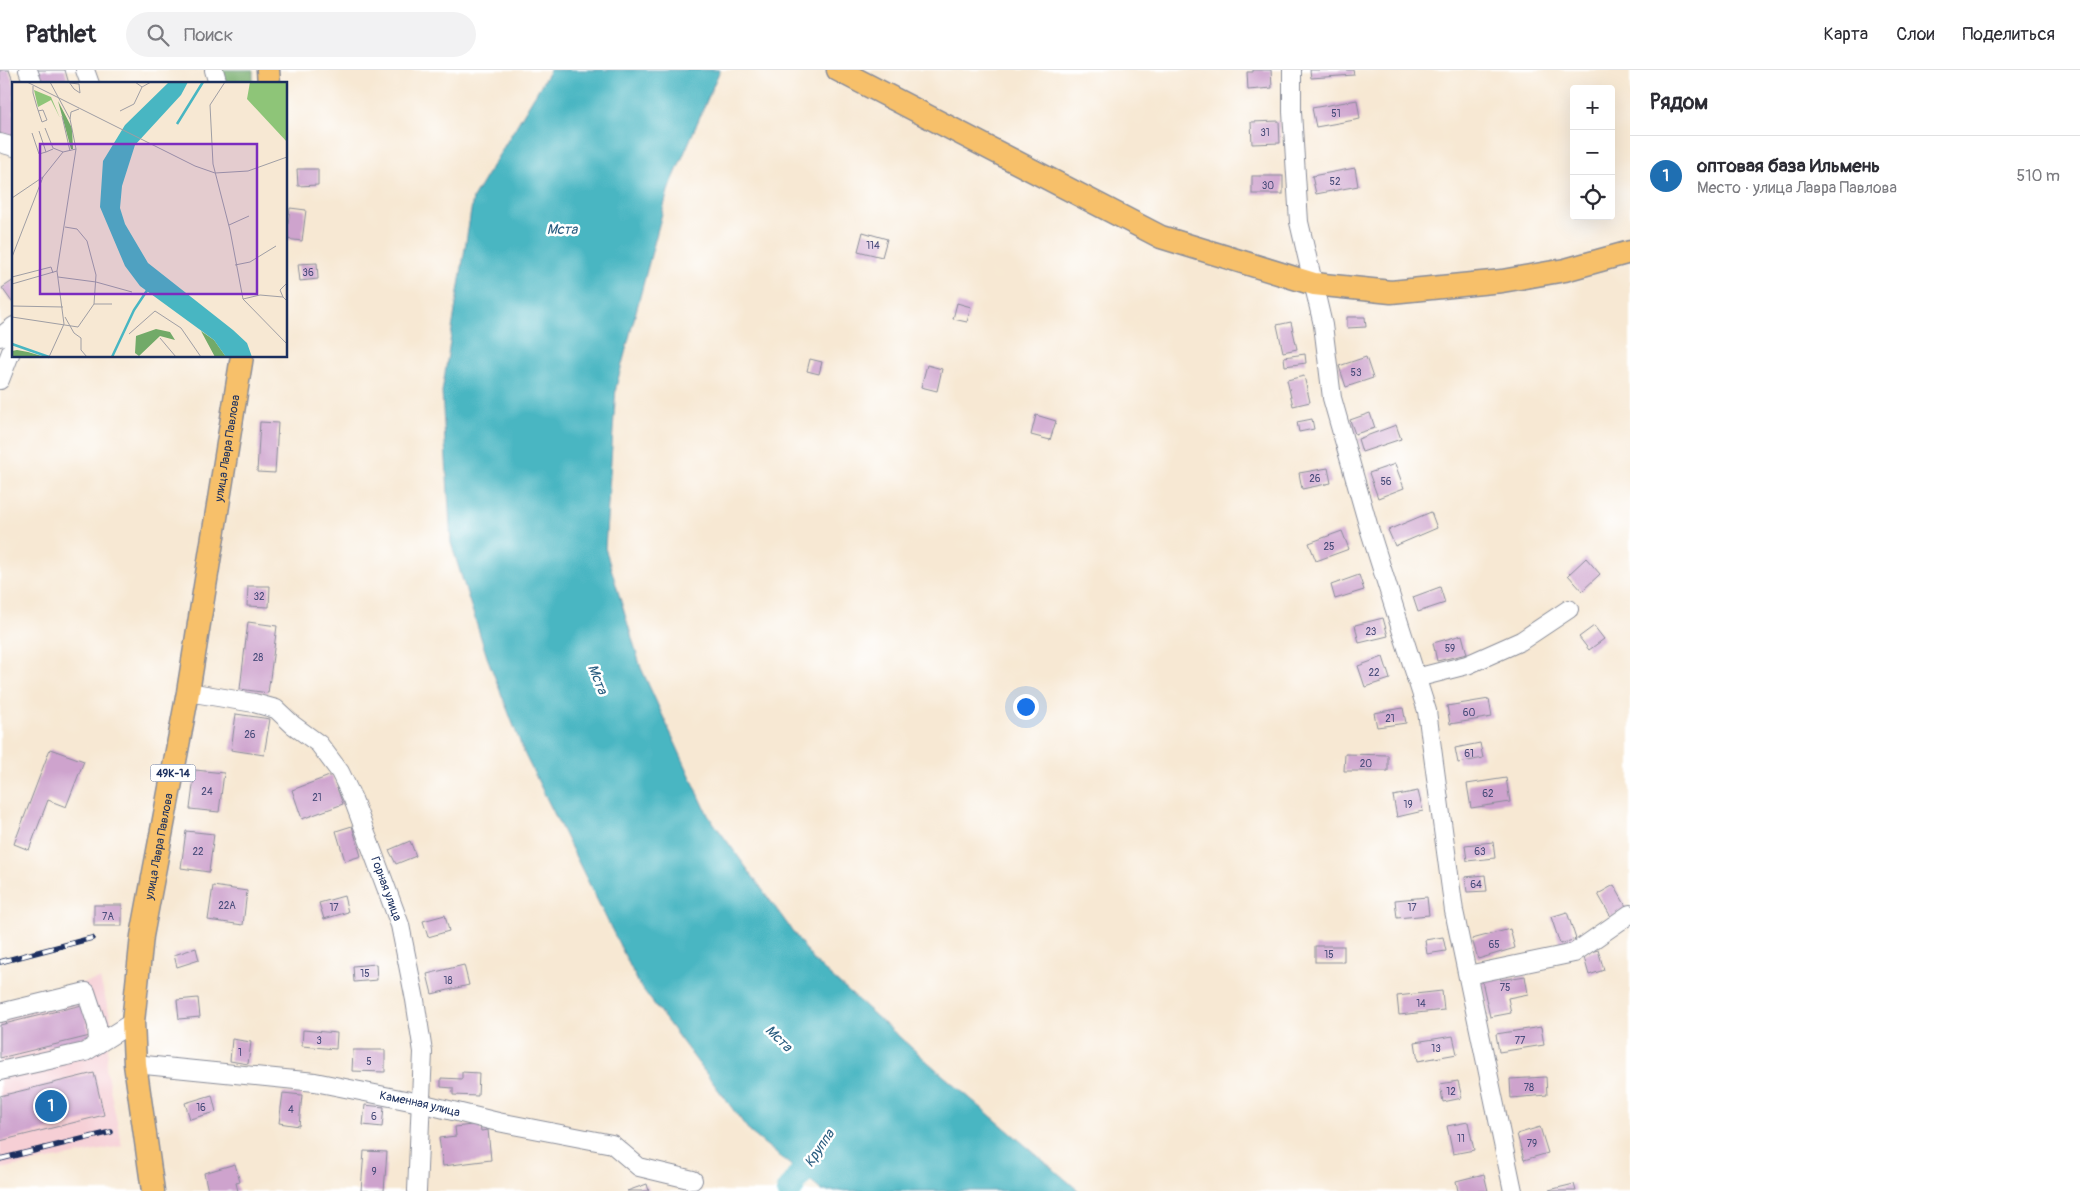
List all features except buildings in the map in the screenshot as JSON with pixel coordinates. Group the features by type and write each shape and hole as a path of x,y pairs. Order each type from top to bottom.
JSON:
{"main road":[{"path":"838,70 1161,237 1314,284 1391,292 1502,281 1565,270 1630,252"},
{"name":"улица Лавра Павлова","path":"153,1191 135,1064 133,1022 142,936 188,692 242,358"}],"street":[{"path":"28,70 32,82"},
{"path":"85,70 89,82"},
{"path":"1292,70 1292,112 1299,222 1323,325 1332,398 1369,528 1427,711 1454,912 1513,1191"},
{"path":"0,337 12,328"},
{"path":"0,380 12,349"},
{"path":"1416,678 1467,665 1521,641 1569,609"},
{"name":"Горная улица","path":"188,692 254,703 276,709 293,725 319,744 340,772 353,799 400,926 415,1000 423,1052 417,1191"},
{"path":"1468,975 1574,953 1630,914"},
{"path":"0,1014 86,992 97,1025 98,1044"},
{"path":"0,1071 85,1052 133,1022"},
{"name":"Каменная улица","path":"135,1064 315,1082 420,1103 498,1122 612,1144 639,1167 693,1180"}],"shaded area":[{"path":"100,979 111,1019 106,1070 122,1146 0,1169 0,1003"}],"green space":[{"path":"220,70 253,70 253,82 223,82"}],"water":[{"name":"Мста","path":"550,70 720,70 668,191 616,387 605,548 641,668 708,815 815,962 938,1071 1079,1191 822,1191 750,1132 639,984 525,755 487,657 451,543 442,392 473,198"}],"waterway":[{"name":"Круппа","path":"789,1191 820,1146"}],"railway":[{"path":"0,962 92,938"},
{"path":"0,1159 111,1132"}],"place":[{"name":"оптовая база Ильмень","path":"51,1106"}]}
